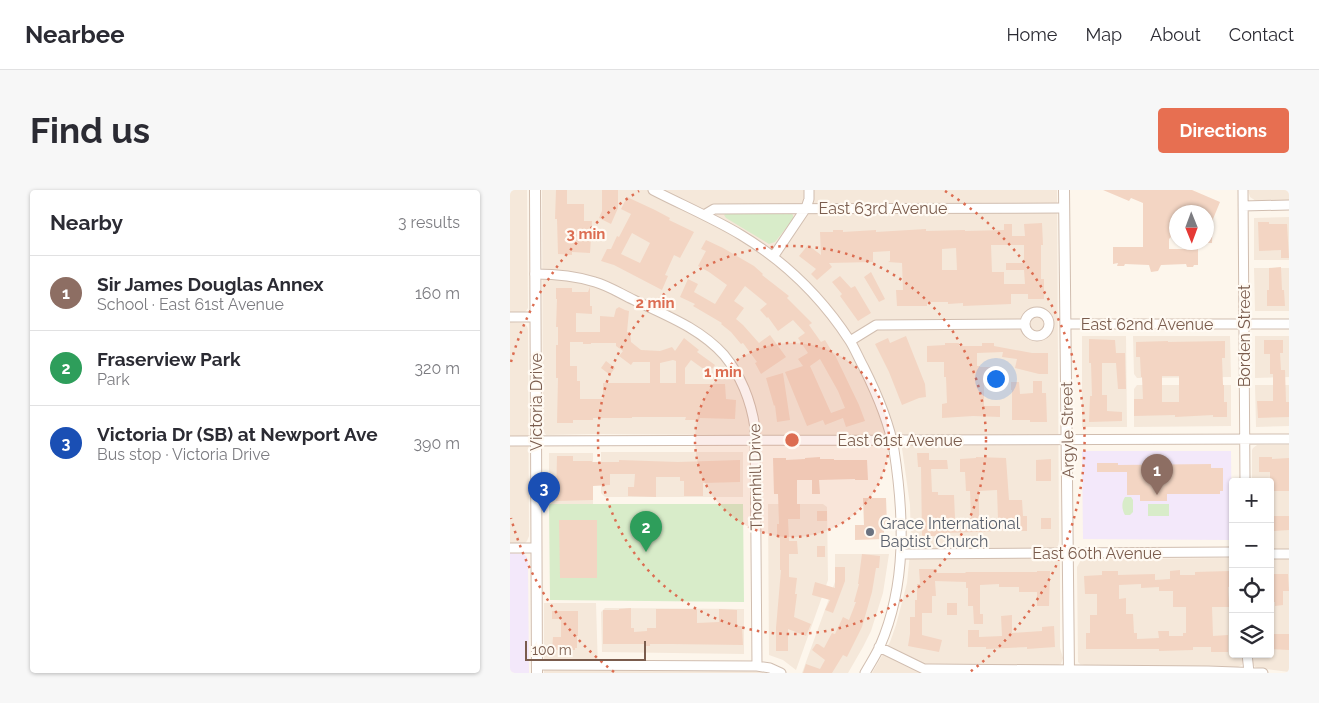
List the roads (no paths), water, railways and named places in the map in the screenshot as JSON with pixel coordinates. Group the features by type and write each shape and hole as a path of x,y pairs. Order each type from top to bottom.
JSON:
{"street":[{"name":"Victoria Drive","path":"535,190 537,669"},
{"path":"653,190 742,236 773,257 792,273 812,292 850,341 874,389 892,440 901,510 901,554 898,583 888,624 879,648 865,673"},
{"path":"773,257 806,208 809,190"},
{"name":"Argyle Street","path":"1064,190 1069,671"},
{"name":"Borden Street","path":"1243,190 1245,478"},
{"path":"1243,206 1289,205"},
{"name":"East 63rd Avenue","path":"704,215 714,209 1064,208"},
{"name":"Thornhill Drive","path":"535,274 571,276 598,283 675,320 698,332 711,342 724,355 739,378 752,408 755,428 757,666"},
{"path":"510,318 536,317"},
{"path":"850,341 876,325 1025,324"},
{"name":"East 62nd Avenue","path":"1066,324 1289,324"},
{"name":"East 61st Avenue","path":"510,441 1289,440"},
{"path":"510,548 536,548"},
{"name":"East 60th Avenue","path":"901,554 1229,552"},
{"path":"1274,554 1289,554"},
{"path":"879,648 930,670 1263,673"},
{"path":"1248,658 1249,672"},
{"path":"537,669 757,666 770,668 780,673"}],"place":[{"name":"Sir James Douglas Annex","path":"1157,495"},
{"name":"Victoria Dr (SB) at Newport Ave","path":"544,513"},
{"name":"Grace International Baptist Church","path":"870,532"},
{"name":"Fraserview Park","path":"646,552"}]}
